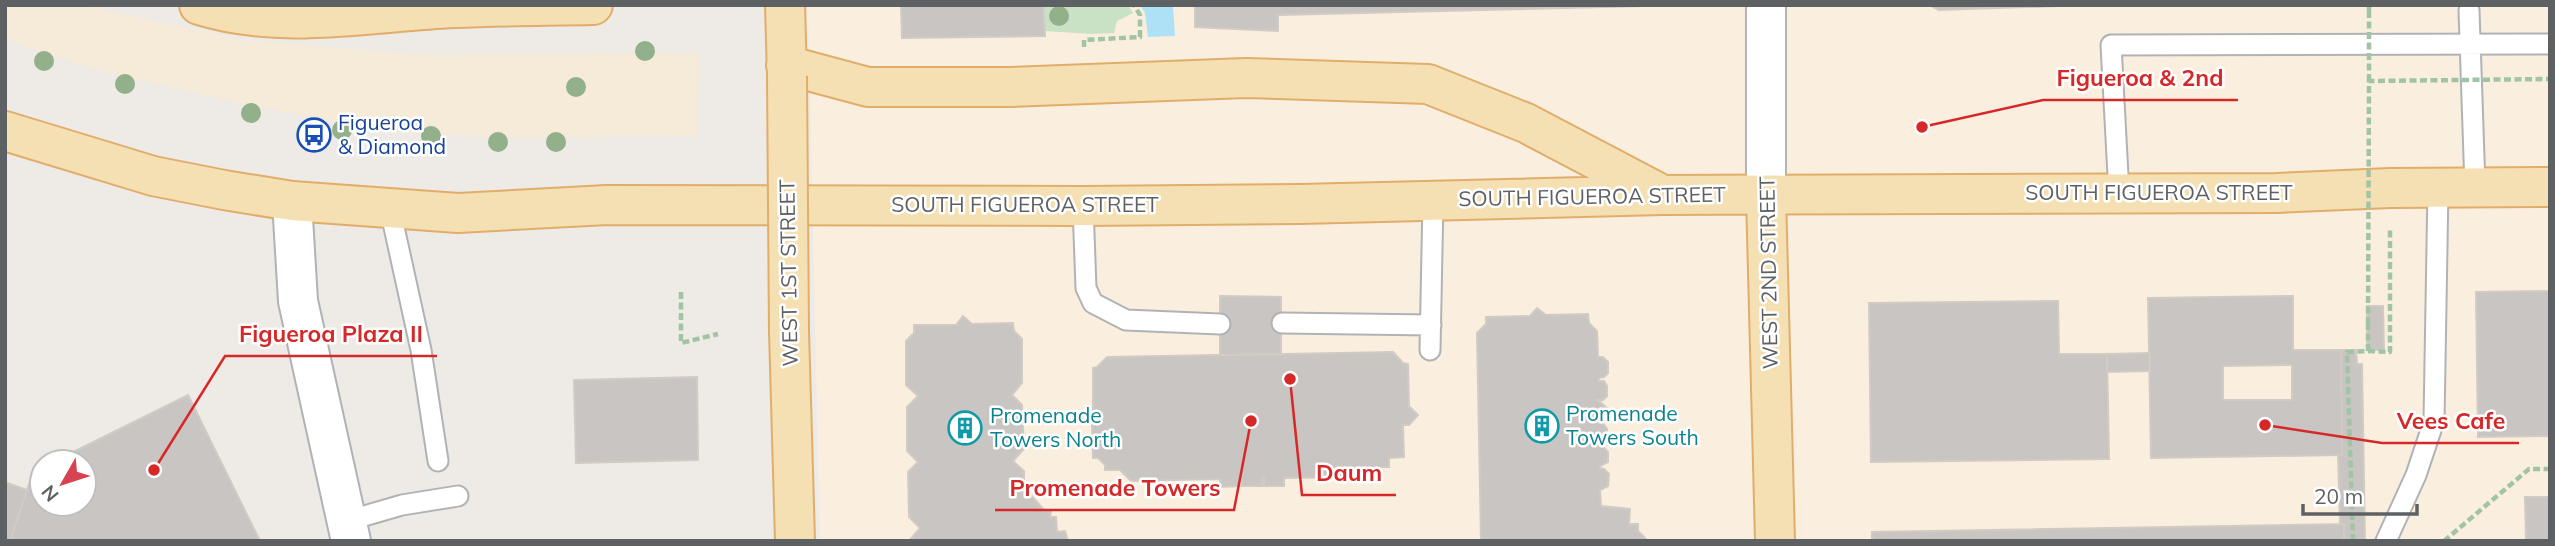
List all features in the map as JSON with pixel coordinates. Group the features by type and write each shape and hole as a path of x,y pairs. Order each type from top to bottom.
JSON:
{"main road":[{"path":"199,5 246,17 285,12 593,5"},
{"name":"WEST 1ST STREET","path":"785,5 795,541"},
{"path":"786,70 867,87 1012,87 1246,78 1428,84 1526,122 1663,194"},
{"name":"SOUTH FIGUEROA STREET","path":"5,131 153,176 292,201 458,213 634,205 1083,206 1663,194 2277,194 2390,188 2550,187"},
{"name":"WEST 2ND STREET","path":"1766,195 1775,541"}],"street":[{"name":"WEST 2ND STREET","path":"1766,5 1766,195"},
{"path":"292,201 298,301 349,531"}],"lane":[{"path":"2386,541 2416,475 2434,421 2470,43 2469,10"},
{"path":"2119,194 2112,45 2550,44"},
{"path":"1430,350 1433,200"},
{"path":"1083,206 1086,288 1093,303 1126,320 1220,324"},
{"path":"390,209 421,350 438,461"},
{"path":"1282,323 1431,325"},
{"path":"349,531 402,505 458,496"}],"path":[{"path":"1084,53 1084,40 1140,37 1140,15 1133,5"},
{"path":"2368,351 2369,8"},
{"path":"2369,81 2550,79"},
{"path":"2353,541 2347,352 2390,352 2390,188"},
{"path":"681,292 681,343 718,334"},
{"path":"2444,541 2529,469 2550,469"}],"shaded area":[{"path":"808,5 2550,5 2550,541 820,541"}],"green space":[{"path":"1043,5 1128,5 1133,13 1117,21 1114,33 1044,31"}],"sand":[{"path":"5,5 80,5 250,41 431,55 699,53 698,136 520,138 384,131 235,102 104,72 5,40"}],"water":[{"path":"1140,5 1173,7 1175,36 1148,37 1145,13"}],"building":[{"path":"901,5 1043,5 1045,36 902,38"},
{"path":"1195,5 1645,6 1278,15 1278,31 1195,27"},
{"path":"1929,5 2088,5 1939,10"},
{"path":"2550,291 2550,436 2478,437 2476,292"},
{"path":"1220,296 1281,297 1281,355 1220,355"},
{"path":"2293,296 2293,350 2341,350 2342,455 2151,458 2148,298","holes":["2292,365 2292,400 2223,400 2223,366"]},
{"path":"2058,301 2059,354 2107,354 2109,459 1871,462 1869,303"},
{"path":"2367,306 2383,306 2384,350 2367,350"},
{"name":"Promenade Towers South","path":"1537,308 1546,315 1588,314 1589,323 1597,331 1598,357 1603,357 1608,362 1608,373 1598,381 1604,381 1607,386 1607,396 1598,400 1607,408 1607,418 1599,423 1603,423 1607,429 1607,439 1599,443 1608,452 1608,462 1600,468 1609,474 1608,486 1600,490 1601,506 1630,509 1629,524 1638,524 1638,531 1648,541 1481,541 1477,333 1486,324 1486,317 1530,316"},
{"name":"Promenade Towers North","path":"963,316 972,324 1013,323 1014,331 1022,339 1022,383 1012,395 1022,405 1024,449 1013,461 1024,471 1024,495 1031,495 1044,510 1051,511 1050,517 1056,517 1057,532 1065,531 1068,541 909,541 920,528 909,517 908,472 918,462 907,451 907,407 918,396 906,385 906,341 914,333 914,325 956,325"},
{"path":"2341,350 2356,350 2357,364 2362,364 2365,541 2344,541 2344,524 2340,524 2338,455 2342,455"},
{"path":"1393,352 1403,363 1408,364 1409,406 1418,415 1409,425 1403,425 1404,457 1389,458 1389,467 1382,467 1372,477 1284,478 1284,486 1264,486 1264,478 1262,486 1242,486 1242,479 1239,479 1240,486 1220,487 1220,479 1131,481 1120,470 1105,470 1105,465 1098,458 1093,458 1092,423 1087,418 1093,413 1093,368 1107,357"},
{"path":"2150,353 2150,371 2107,372 2107,354"},
{"path":"697,377 698,460 576,463 574,380"},
{"path":"188,395 260,541 10,541 28,487 28,518 98,518 98,448 81,448"},
{"path":"5,482 27,490 10,541 5,541"},
{"path":"2525,497 2550,497 2550,541 2526,541"},
{"path":"2344,524 2344,541 1872,541 1872,532"}],"place":[{"name":"Figueroa & 2nd","path":"1922,127"},
{"name":"Figueroa & Diamond","path":"314,135"},
{"name":"Daum","path":"1290,379"},
{"name":"Promenade Towers","path":"1251,421"},
{"name":"Vees Cafe","path":"2265,425"},
{"name":"Promenade Towers South","path":"1542,426"},
{"name":"Promenade Towers North","path":"965,428"},
{"name":"Figueroa Plaza II","path":"154,470"}]}
